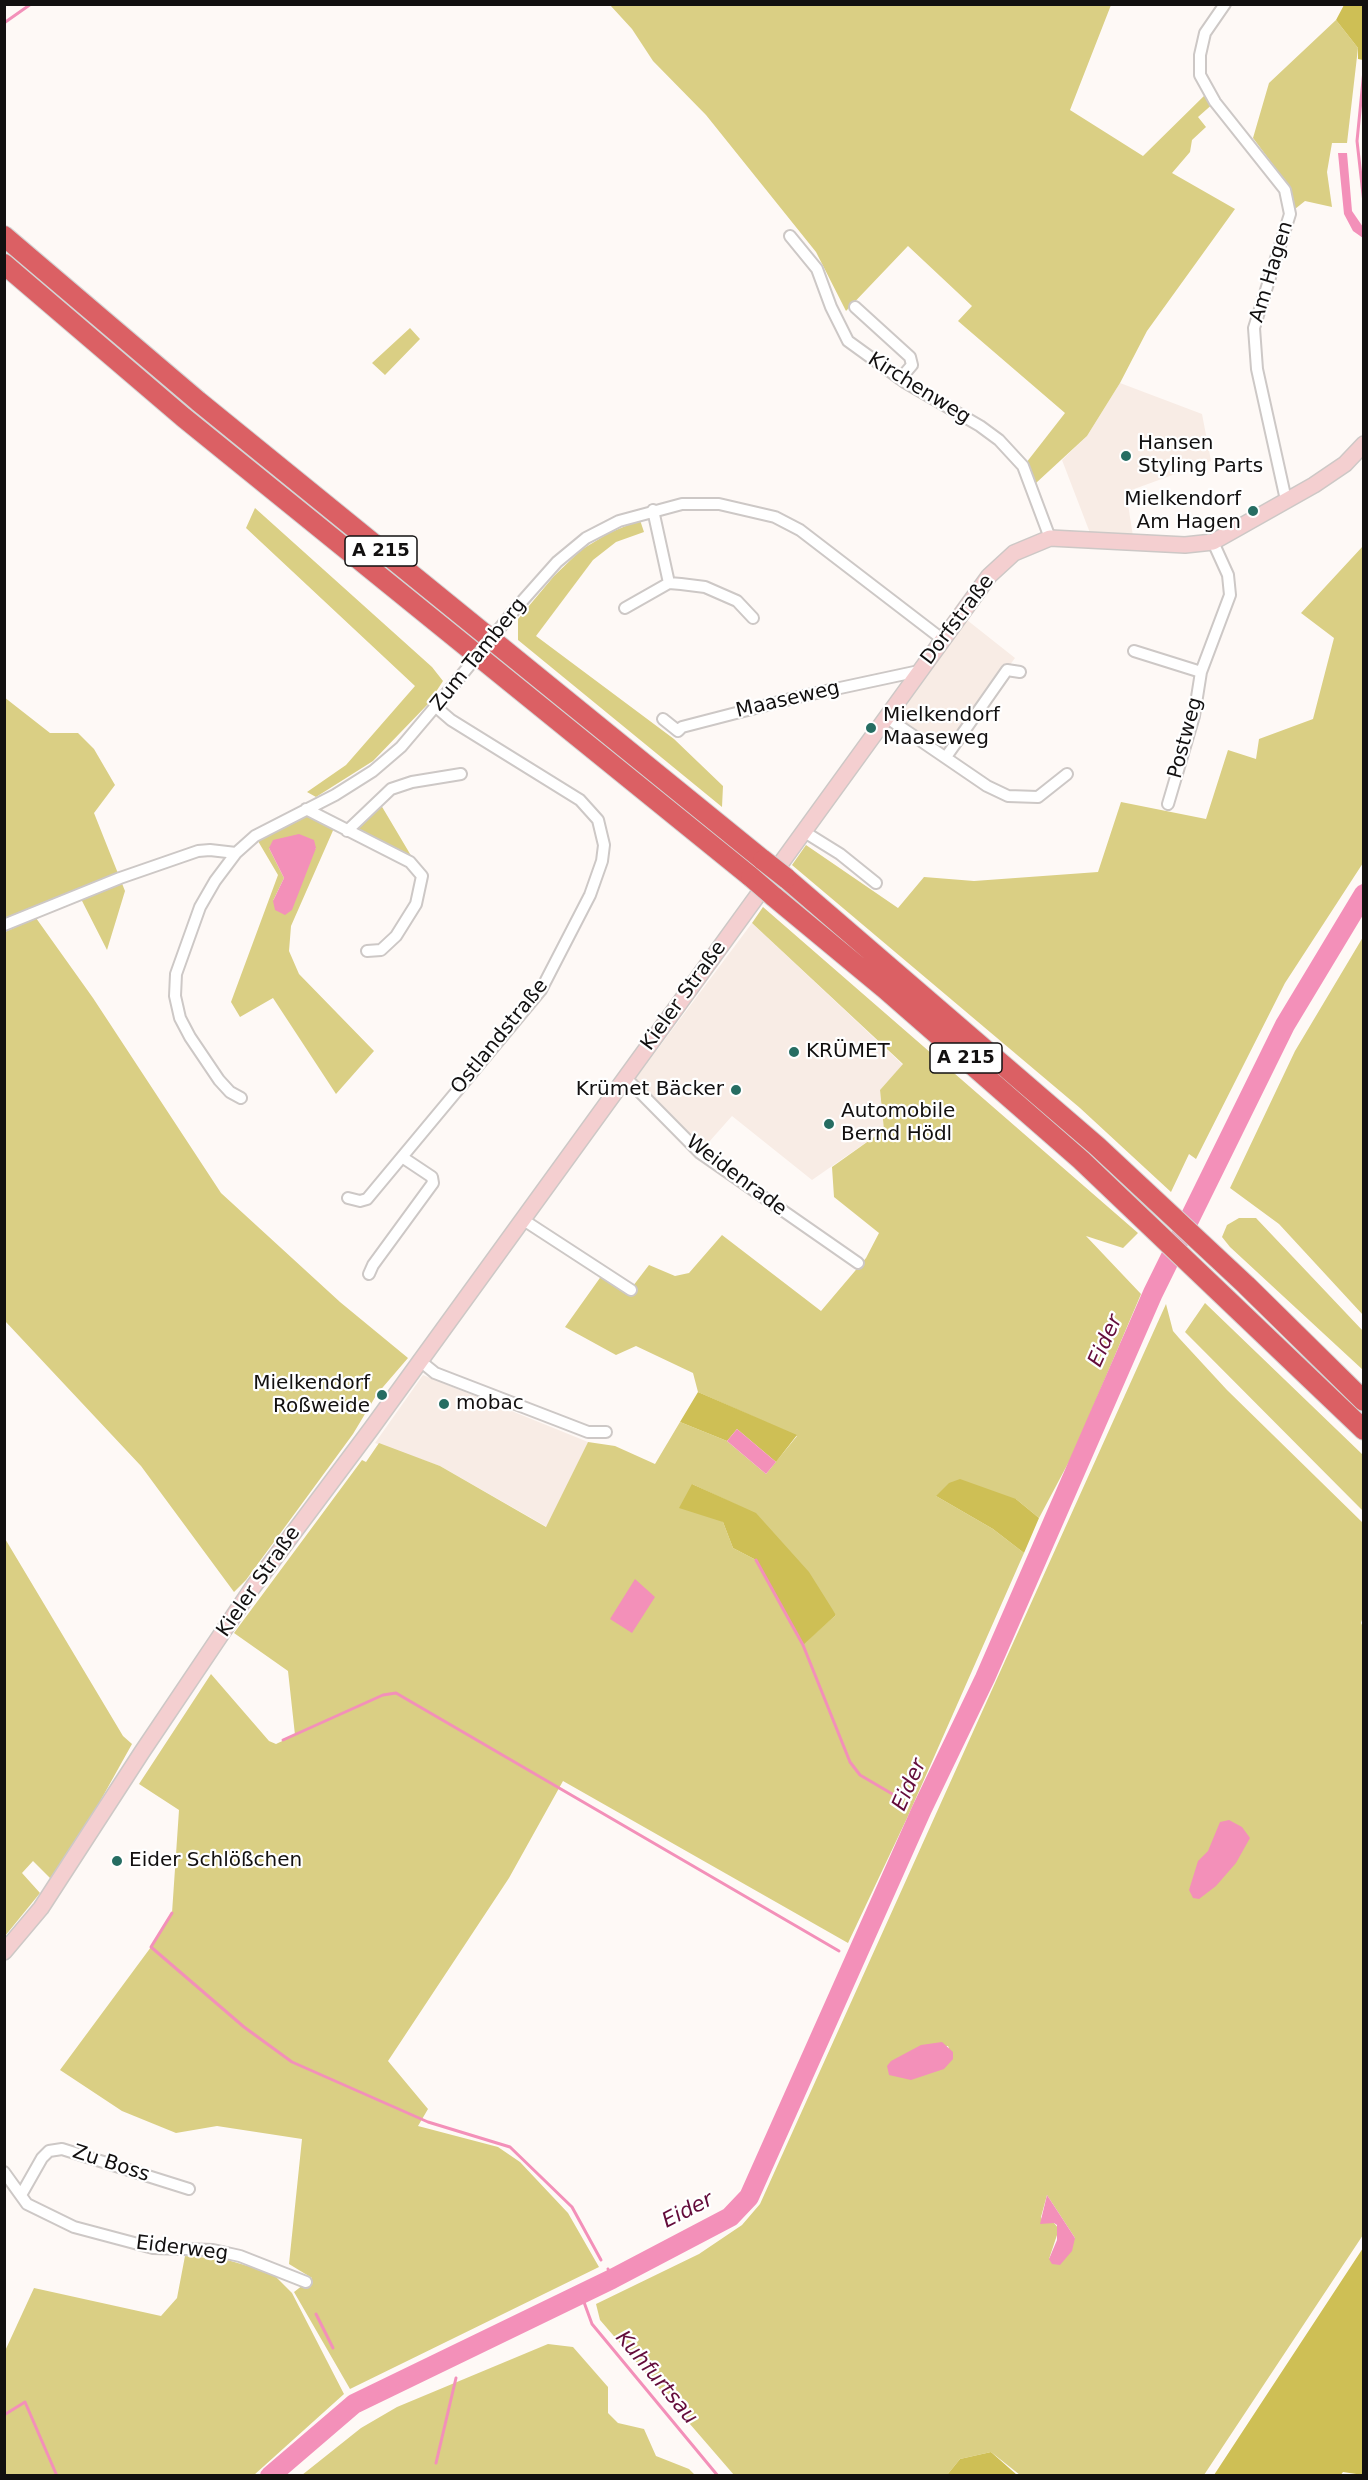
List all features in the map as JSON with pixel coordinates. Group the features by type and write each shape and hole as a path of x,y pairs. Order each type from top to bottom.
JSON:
{"highway":[{"name":"A 215","path":"4,236 198,401 786,878 1010,1068 1162,1206 1364,1401"},
{"name":"A 215","path":"4,264 192,424 773,896 997,1085 1198,1269 1364,1430"}],"street":[{"name":"Am Hagen","path":"1225,4 1205,33 1200,55 1200,75 1215,102 1285,190 1290,214 1254,328 1257,369 1286,500"},
{"name":"Kirchenweg","path":"790,236 817,269 831,307 848,341 900,379 999,440 1023,466 1050,538"},
{"path":"855,307 910,357 912,364 900,379"},
{"name":"Dorfstraße","path":"889,713 989,576 1014,553 1050,538 1185,545 1213,542 1345,464 1364,444"},
{"name":"Zum Tamberg","path":"241,1098 219,1080 190,1037 180,1018 175,996 176,974 200,907 215,881 236,853 255,836 373,771 401,747 517,607 557,562 586,538 619,520 682,504 718,504 775,517 828,549 942,639"},
{"path":"653,510 669,583"},
{"name":"Postweg","path":"1168,804 1194,716 1201,672 1230,595 1228,575 1213,542"},
{"path":"625,608 669,583 705,587 738,601 753,618"},
{"name":"Postweg","path":"1134,651 1201,672"},
{"path":"946,757 1006,670 1020,672"},
{"name":"Maaseweg","path":"663,719 678,731 682,727 798,696 919,671"},
{"name":"Ostlandstraße","path":"348,1198 360,1202 367,1199 541,990 590,895 603,861 604,846 598,820 580,800 451,720 436,707"},
{"path":"889,713 987,786 1008,796 1022,799 1038,797 1067,774"},
{"name":"Kieler Straße","path":"4,1952 41,1908 142,1752 254,1587 889,713"},
{"path":"347,831 391,789 412,782 461,774"},
{"path":"306,809 410,862 422,876 416,904 396,936 381,950 367,951"},
{"path":"804,831 840,854 876,883"},
{"path":"4,925 120,878 198,851 210,849 236,853"},
{"name":"Weidenrade","path":"625,1077 700,1153 858,1263"},
{"path":"369,1274 373,1265 433,1183 432,1177 402,1157"},
{"path":"522,1219 632,1290"},
{"path":"419,1360 435,1373 588,1432 606,1432"},
{"name":"Zu Boss","path":"21,2195 42,2158 49,2151 62,2149 189,2189"},
{"name":"Eiderweg","path":"4,2172 27,2204 74,2227 153,2248 213,2250 240,2256 306,2282"}],"shaded area":[{"path":"610,5 1111,5 1070,110 1143,156 1208,92 1215,102 1198,117 1206,127 1192,140 1190,152 1172,173 1235,209 1147,331 1120,383 1087,436 1036,483 1026,463 1065,413 958,321 972,306 908,246 846,311 816,252 706,115 653,61 632,29"},
{"path":"1344,5 1363,5 1363,60 1358,59 1358,48 1336,20"},
{"path":"1336,20 1358,48 1347,143 1332,143 1327,172 1332,207 1305,201 1295,209 1286,182 1253,138 1269,83"},
{"path":"1338,153 1347,153 1352,211 1363,227 1363,238 1353,231 1344,214"},
{"path":"410,328 420,339 385,375 372,363"},
{"path":"1120,383 1202,414 1211,461 1126,492 1133,536 1090,533 1062,460 1087,436"},
{"path":"255,508 432,667 443,681 428,704 373,761 316,797 307,792 346,765 415,686 246,528"},
{"path":"640,520 644,532 616,542 593,560 536,636 674,739 723,786 722,807 518,640 518,619 554,576 581,550 609,533"},
{"path":"1363,546 1363,863 1285,983 1196,1159 1189,1154 1171,1192 1080,1108 792,865 806,845 898,908 924,877 974,881 1098,872 1121,802 1206,819 1228,750 1256,759 1259,739 1313,719 1334,638 1301,613"},
{"path":"967,620 1015,658 946,753 895,719"},
{"path":"4,697 50,733 78,733 94,749 115,785 94,813 125,891 107,950 79,895 5,925"},
{"path":"378,800 419,869 347,831"},
{"path":"306,809 335,826 291,926 289,951 299,974 374,1051 336,1094 273,998 240,1017 231,1002 278,875 255,836","holes":["269,848 316,848 273,901 284,878"]},
{"path":"299,834 314,840 316,848 292,910 285,915 275,910 273,901 284,878 269,848 273,840"},
{"path":"763,907 1138,1233 1123,1248 1086,1236 1141,1294 1073,1454 1039,1518 1016,1499 936,1496 993,1529 1024,1553 908,1816 848,1943 563,1781 509,1878 388,2061 428,2109 418,2126 498,2147 520,2162 568,2213 599,2267 350,2389 294,2292 312,2278 289,2264 302,2139 217,2126 176,2133 122,2111 60,2070 151,1947 172,1913 179,1810 139,1784 211,1674 269,1741 276,1744 295,1735 288,1671 234,1633 362,1460 366,1462 379,1443 440,1466 546,1527 588,1442 615,1446 655,1464 680,1422 727,1441 766,1474 797,1436 698,1392 693,1373 636,1346 616,1355 565,1327 602,1275 633,1286 649,1265 675,1276 689,1273 722,1235 821,1311 866,1258 879,1233 834,1197 832,1167 884,1130 880,1090 903,1064 752,923","holes":["692,1484 756,1514 836,1615 803,1644 756,1560 733,1548 723,1522"]},
{"path":"36,918 93,998 221,1193 340,1302 408,1358 377,1394 353,1434 246,1580 234,1592 141,1466 5,1321 5,932"},
{"path":"752,923 903,1065 880,1090 884,1130 812,1180 732,1116 701,1151 678,1128 636,1078"},
{"path":"1363,937 1363,1315 1279,1224 1230,1188 1295,1051"},
{"path":"1239,1218 1256,1218 1363,1331 1363,1370 1230,1247 1222,1237 1227,1225"},
{"path":"1205,1303 1363,1455 1363,1511 1185,1332"},
{"path":"1166,1304 1173,1331 1179,1338 1227,1390 1363,1523 1364,1613 1361,1623 1364,1629 1363,2235 1204,2475 1020,2475 991,2452 960,2459 947,2475 734,2475 600,2320 596,2304 699,2254 742,2225 760,2204","holes":["948,2046 953,2059 901,2057","1047,2195 1075,2238 1049,2259 1059,2229 1054,2223 1043,2222 1041,2217"]},
{"path":"423,1375 588,1442 547,1527 440,1466 375,1443"},
{"path":"698,1392 797,1435 776,1462 737,1429 727,1441 680,1422"},
{"path":"737,1429 776,1462 766,1474 727,1441"},
{"path":"960,1479 1016,1499 1039,1518 1024,1553 993,1529 936,1496 949,1483"},
{"path":"692,1484 756,1513 809,1572 836,1615 803,1645 756,1560 733,1548 723,1522 679,1508"},
{"path":"4,1537 123,1736 132,1744 98,1805 51,1879 33,1861 22,1873 40,1893 5,1936"},
{"path":"635,1579 655,1597 632,1633 610,1619"},
{"path":"1229,1820 1242,1827 1250,1838 1236,1863 1216,1886 1199,1899 1193,1898 1189,1890 1198,1861 1208,1851 1220,1822"},
{"path":"942,2042 953,2052 953,2059 944,2069 911,2080 889,2075 887,2066 891,2061 921,2045"},
{"path":"1047,2195 1075,2238 1072,2251 1060,2265 1052,2264 1049,2259 1057,2240 1057,2225 1054,2223 1040,2224"},
{"path":"1363,2248 1363,2475 1343,2472 1340,2476 1214,2475"},
{"path":"185,2256 224,2259 272,2273 292,2293 344,2394 254,2475 5,2476 5,2351 34,2288 161,2316 177,2298"},
{"path":"548,2344 573,2347 608,2387 608,2413 618,2423 644,2429 656,2456 689,2469 695,2475 302,2475 361,2428 397,2407"},
{"path":"991,2452 1017,2475 947,2475 960,2459"}],"waterway":[{"path":"4,23 31,4"},
{"path":"1364,70 1357,141 1364,203"},
{"name":"Eider","path":"270,2476 354,2404 612,2279 730,2217 749,2197 922,1809 985,1678 1153,1293 1285,1025 1364,894"},
{"path":"756,1560 803,1645 850,1762 860,1775 894,1795"},
{"path":"283,1740 383,1695 396,1693 839,1951"},
{"path":"172,1913 151,1947 244,2027 292,2062 428,2122 510,2147 572,2207 601,2260"},
{"path":"608,2269 612,2279"},
{"name":"Kuhfurtsau","path":"581,2294 592,2324 718,2476"},
{"path":"316,2314 333,2348"},
{"path":"436,2463 456,2378"},
{"path":"4,2415 25,2402 57,2476"}],"place":[{"name":"Hansen Styling Parts","path":"1126,456"},
{"name":"Mielkendorf Am Hagen","path":"1253,511"},
{"name":"Mielkendorf Maaseweg","path":"871,728"},
{"name":"KRÜMET","path":"794,1052"},
{"name":"Krümet Bäcker","path":"736,1090"},
{"name":"Automobile Bernd Hödl","path":"829,1124"},
{"name":"Mielkendorf Roßweide","path":"382,1395"},
{"name":"mobac","path":"444,1404"},
{"name":"Eider Schlößchen","path":"117,1861"}]}
